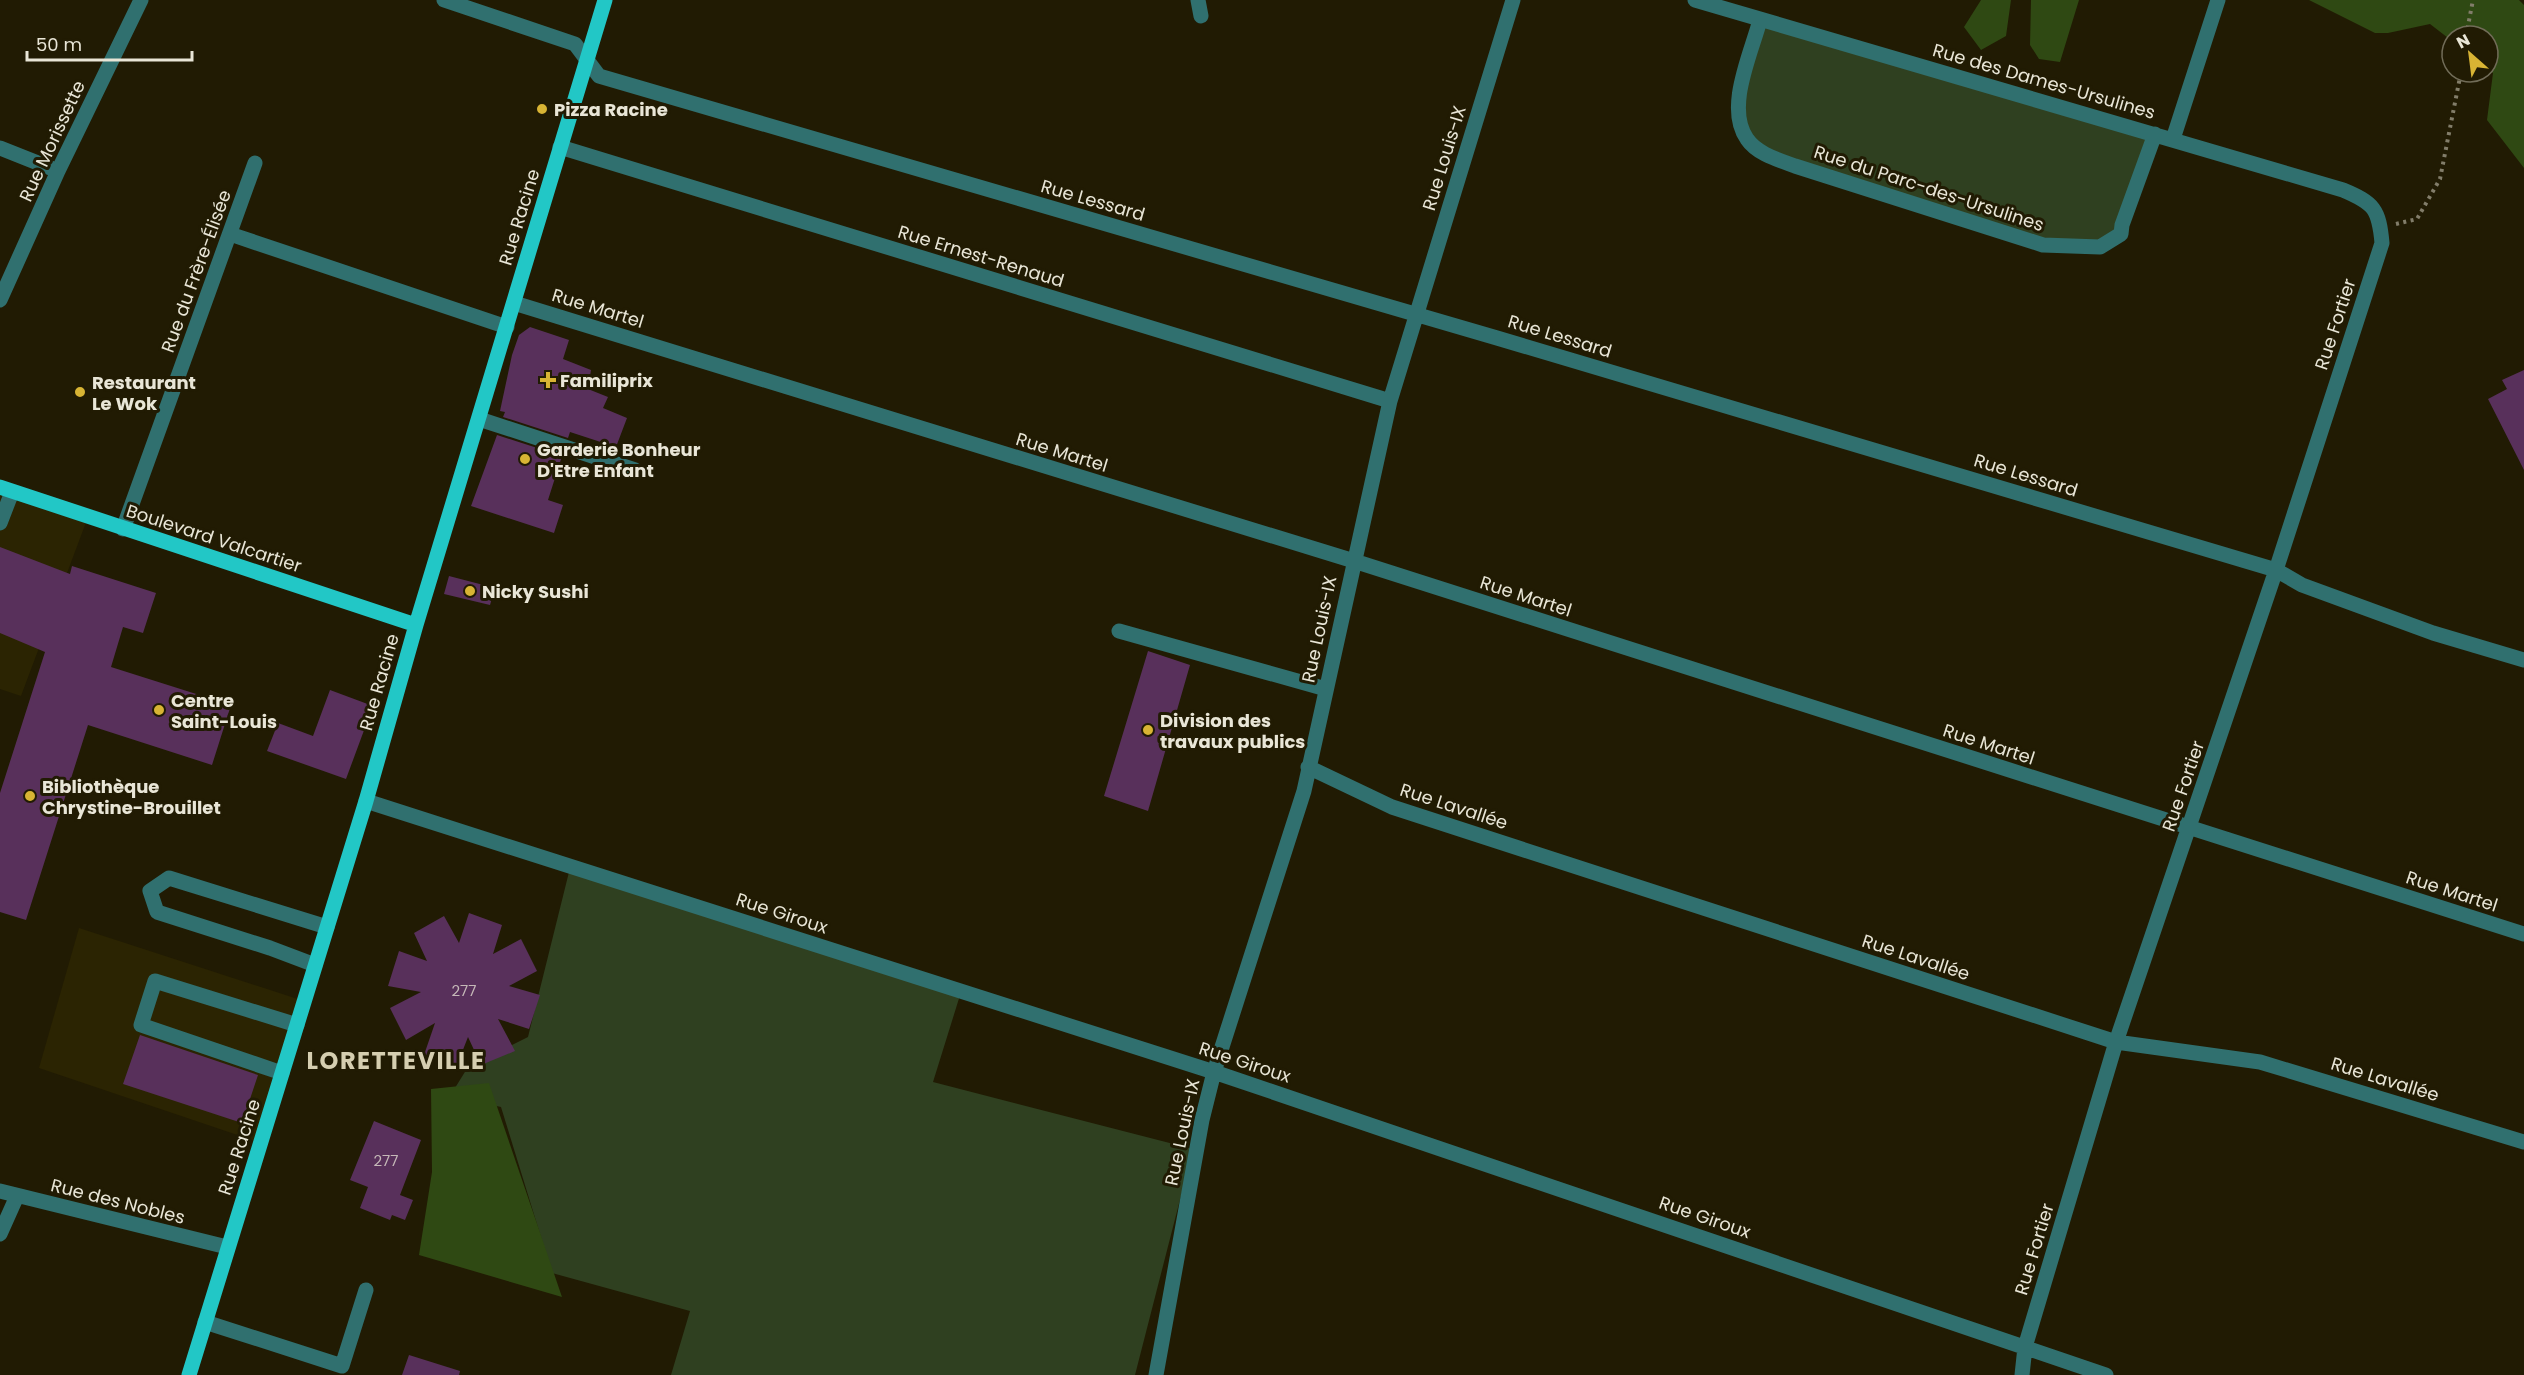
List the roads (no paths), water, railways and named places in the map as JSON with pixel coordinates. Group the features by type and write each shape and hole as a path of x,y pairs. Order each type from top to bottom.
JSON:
{"main road":[{"name":"Rue Racine","path":"189,1375 366,801 416,625 605,0"},
{"name":"Boulevard Valcartier","path":"6,490 416,625"}],"street":[{"name":"Rue Morissette","path":"0,300 58,171 141,0"},
{"name":"Rue Lessard","path":"444,0 575,44 599,76 2276,570 2302,585 2433,633 2524,660"},
{"path":"1198,0 1201,16"},
{"name":"Rue Louis-IX","path":"1156,1375 1202,1120 1214,1071 1304,791 1390,401 1513,0"},
{"name":"Rue des Dames-Ursulines","path":"1695,0 1736,6 1760,20 2343,190 2365,199 2376,211"},
{"path":"2173,139 2218,0"},
{"name":"Rue du Parc-des-Ursulines","path":"1760,20 1737,100 1739,124 1748,141 1770,157 1795,166 2043,246 2100,247 2121,234 2122,225 2155,134"},
{"name":"Rue Ernest-Renaud","path":"560,147 1390,401"},
{"path":"0,148 58,171"},
{"name":"Rue du Frère-Élisée","path":"123,529 255,163"},
{"name":"Rue Fortier","path":"2022,1375 2025,1347 2116,1042 2190,829 2382,243 2376,211"},
{"path":"230,234 507,327"},
{"name":"Rue Martel","path":"514,303 1354,561 2524,934"},
{"path":"478,419 635,470"},
{"path":"0,524 6,490"},
{"path":"1119,631 1326,689"},
{"name":"Rue Lavallée","path":"1308,767 1392,807 2116,1042 2260,1062 2524,1142"},
{"name":"Rue Giroux","path":"366,801 1214,1071 2106,1375"},
{"path":"315,965 158,912 150,891 169,878 327,927"},
{"path":"282,1073 141,1025 154,981 297,1025"},
{"name":"Rue des Nobles","path":"0,1191 227,1247"},
{"path":"0,1234 17,1196"},
{"path":"205,1322 342,1366 366,1290"}],"place":[{"name":"Pizza Racine","path":"542,109"},
{"name":"Familiprix","path":"548,380"},
{"name":"Restaurant Le Wok","path":"80,392"},
{"name":"Garderie Bonheur D'Etre Enfant","path":"525,459"},
{"name":"Nicky Sushi","path":"470,591"},
{"name":"Centre Saint-Louis","path":"159,710"},
{"name":"Division des travaux publics","path":"1148,730"},
{"name":"Bibliothèque Chrystine-Brouillet","path":"30,796"}],"district":[{"name":"LORETTEVILLE","path":"396,1060"}]}
